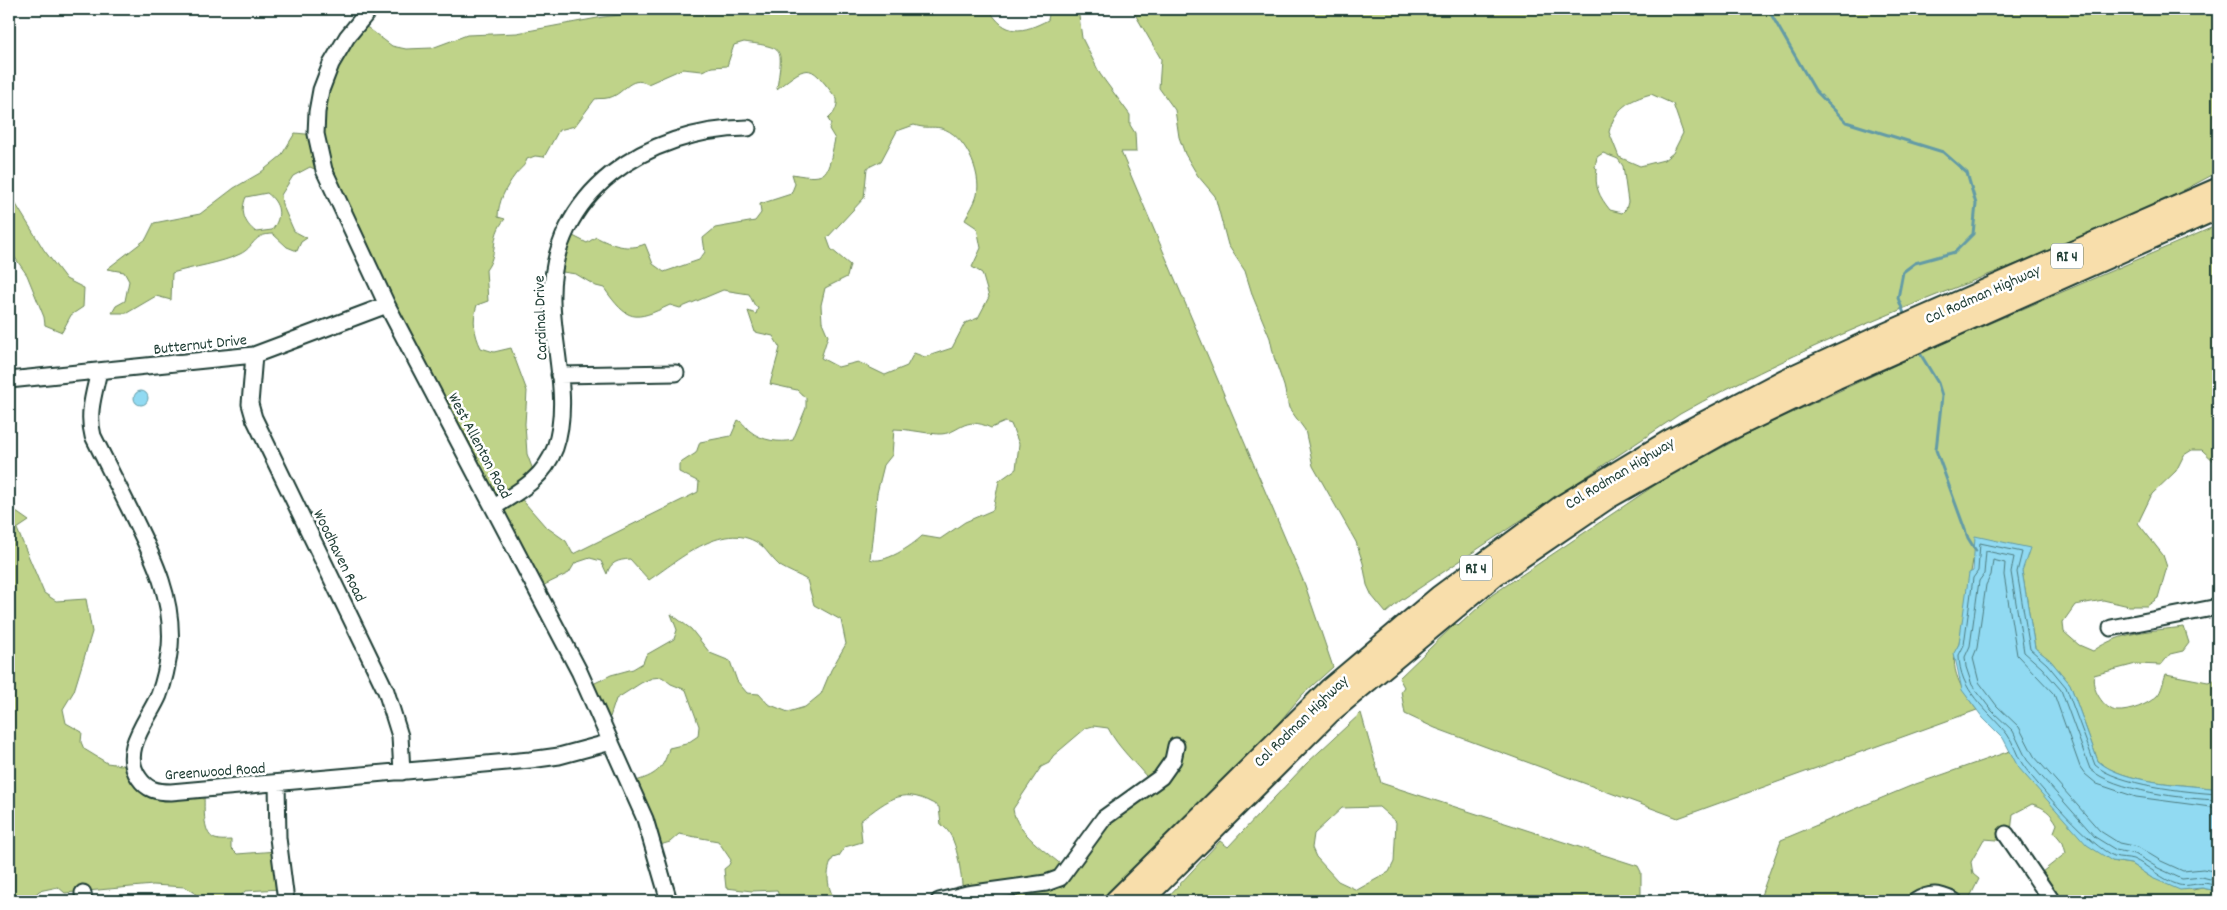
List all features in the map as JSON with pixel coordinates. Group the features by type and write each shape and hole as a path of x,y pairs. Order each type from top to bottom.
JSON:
{"highway":[{"name":"Col Rodman Highway","path":"1140,901 1328,713 1496,574 1609,497 1722,432 1912,333 2218,189"},
{"name":"Col Rodman Highway","path":"1116,901 1330,689 1481,564 1562,506 1671,440 1785,380 1912,333 2218,208"}],"street":[{"name":"West Allenton Road","path":"370,9 347,37 325,77 317,112 316,134 324,170 386,305 579,671 645,819 669,901"},
{"name":"Cardinal Drive","path":"494,507 534,481 549,461 560,423 553,275 566,230 584,200 610,174 644,152 663,144 705,132 748,128"},
{"name":"Butternut Drive","path":"9,380 254,355 386,305"},
{"name":"Woodhaven Road","path":"254,355 250,404 254,418 386,691 400,736 402,772"},
{"name":"Greenwood Road","path":"100,371 90,409 90,424 93,436 148,546 164,587 171,628 164,681 134,744 132,764 134,772 150,788 159,792 530,760 559,756 611,742"},
{"path":"559,375 676,373"},
{"path":"2111,628 2218,607"},
{"path":"939,901 967,894 1046,883 1060,878 1104,818 1161,776 1173,760 1176,746"},
{"path":"277,783 278,838 286,901"},
{"path":"2006,834 2052,901"},
{"path":"1916,901 1923,897 1939,894 1954,901"}],"green space":[{"path":"672,9 989,9 1001,24 1015,30 1023,30 1048,20 1050,9 1078,9 1082,38 1100,74 1130,115 1130,125 1135,133 1136,152 1121,152 1305,585 1333,667 1302,695 1266,738 1106,901 937,901 963,893 958,856 951,837 941,825 939,807 927,800 916,797 898,797 880,806 860,821 862,842 845,847 839,856 833,858 830,863 828,880 836,901 780,901 777,890 752,891 726,888 724,869 731,860 718,841 679,834 670,842 650,848 630,783 656,772 667,756 669,748 686,744 698,736 699,726 686,690 671,684 662,677 652,678 616,699 610,717 599,722 585,688 611,675 633,669 643,663 646,655 674,639 677,630 671,614 691,629 710,653 730,661 737,681 747,693 759,694 768,704 788,712 805,707 821,694 831,670 846,644 841,620 814,605 807,580 780,566 762,546 748,538 733,536 703,545 649,580 630,559 615,562 607,574 601,561 590,558 575,563 569,573 534,590 326,174 310,167 293,176 281,195 282,204 294,231 307,238 301,242 297,251 287,247 273,234 261,236 245,251 233,257 172,273 171,300 156,296 127,313 112,313 116,306 125,301 129,281 124,272 107,269 146,239 154,223 200,214 234,188 260,173 281,156 295,133 316,135 320,96 360,22 392,46 406,49 432,48 467,35 517,33 603,17","holes":["744,42 758,44 768,46 779,52 780,65 777,89 797,74 810,71 821,79 837,99 835,110 828,119 831,124 829,129 835,139 825,173 814,177 792,174 795,184 791,194 760,204 761,213 755,221 715,228 703,238 705,252 699,260 664,272 653,264 645,244 626,247 596,237 587,243 567,233 556,271 576,274 596,286 604,288 619,307 632,316 648,314 670,305 680,308 723,290 749,294 758,308 756,314 748,311 755,332 773,336 780,348 770,384 797,390 806,398 806,408 793,440 777,441 765,439 750,431 738,420 731,436 700,442 696,453 679,464 679,472 699,482 698,492 573,554 566,541 545,526 518,495 536,478 527,454 525,424 527,391 511,348 494,352 481,348 475,332 474,321 477,305 488,301 486,270 490,264 497,232 505,219 498,217 501,200 527,159 535,156 544,157 559,130 575,126 595,99 618,94 636,82 648,84 682,69 702,71 712,67 727,66 734,45","914,125 941,128 957,138 970,156 977,176 978,186 976,198 965,220 977,228 981,248 972,267 982,273 989,297 978,318 965,323 952,348 925,357 914,353 907,366 885,375 858,362 838,367 821,358 828,336 822,322 821,305 825,288 847,277 850,265 831,249 827,238 864,198 867,168 881,161 897,131","267,193 275,201 279,215 272,230 256,232 249,225 243,212 246,197","1005,422 1011,424 1019,444 1016,469 999,481 993,510 965,522 940,539 922,536 905,549 890,557 876,560 870,559 877,493 884,465 892,455 894,429 938,434 951,432 967,424 981,424 991,428","1093,726 1108,728 1122,749 1150,781 1064,867 1026,834 1015,818 1013,809 1041,767 1049,763 1053,756 1086,728"]},
{"path":"1132,9 2218,9 2218,172 2131,218 2058,245 2058,248 1866,324 1725,390 1680,414 1400,601 1386,613 1372,596 1367,585 1363,563 1356,542 1313,466 1305,430 1289,408 1270,338 1253,297 1245,271 1228,245 1215,196 1198,176 1185,154 1179,137 1175,110 1159,88 1161,59","holes":["1651,94 1673,104 1683,133 1673,153 1664,160 1640,166 1619,157 1609,132 1615,117 1624,106 1636,99","1603,153 1618,159 1623,166 1628,202 1626,209 1622,213 1610,210 1598,191 1596,181 1597,169 1595,167 1597,157"]},
{"path":"9,193 44,250 66,279 84,288 83,307 71,315 62,332 45,325 44,317 27,275 9,249"},
{"path":"2218,225 2218,465 2202,450 2192,450 2184,455 2176,471 2152,494 2138,523 2163,555 2167,567 2158,598 2147,606 2129,606 2103,600 2075,605 2063,622 2064,632 2079,645 2093,651 2114,639 2125,636 2184,627 2189,643 2183,651 2170,654 2161,665 2136,664 2094,675 2094,686 2099,697 2107,707 2112,710 2122,711 2138,707 2157,696 2166,674 2208,682 2218,679 2218,789 2138,779 2109,769 2098,761 2070,684 2050,660 2035,648 2022,571 1973,560 1959,644 1955,652 1954,661 1955,670 1962,687 1977,710 1678,818 1435,728 1405,714 1401,691 1404,687 1399,678 1455,624 1458,626 1492,595 1667,477 1751,432 1932,348"},
{"path":"9,507 29,521 17,529 44,593 56,601 86,599 92,632 74,691 63,709 66,723 82,732 81,742 84,749 107,763 129,766 146,786 204,791 206,825 211,836 217,840 231,840 231,848 237,854 277,851 281,889 245,891 237,901 199,901 194,892 185,887 153,885 65,893 58,887 39,891 29,901 9,901"},
{"path":"1361,713 1381,783 1638,866 1641,872 1641,901 1164,901 1220,841 1228,847 1306,764","holes":["1379,807 1396,822 1394,862 1389,872 1357,890 1338,881 1316,857 1312,848 1314,834 1342,808"]},
{"path":"2010,751 2112,861 2131,864 2152,878 2193,890 2202,888 2212,890 2218,901 2054,901 2037,876 2066,853 2063,843 2054,832 2057,824 2055,820 2044,809 2032,804 2013,814 2010,841 1984,839 1971,862 1973,874 1979,879 1968,901 1759,901 1781,840 1913,785"}],"water":[{"path":"138,391 144,391 148,398 144,405 138,405 134,401 134,395"},
{"path":"1975,536 2030,548 2022,571 2035,648 2050,660 2070,684 2098,761 2109,769 2139,779 2218,789 2218,901 2212,890 2202,888 2180,890 2152,878 2131,864 2112,861 2087,845 2018,767 2003,738 1983,718 1962,690 1954,653 1959,644 1969,573 1973,571"}],"waterway":[{"path":"1768,9 1815,90 1846,122 1943,152 1967,173 1976,204 1973,234 1955,252 1915,263 1903,272 1898,298 1905,316"},
{"path":"1918,350 1938,383 1942,396 1936,450 1968,538 1976,551"}]}
